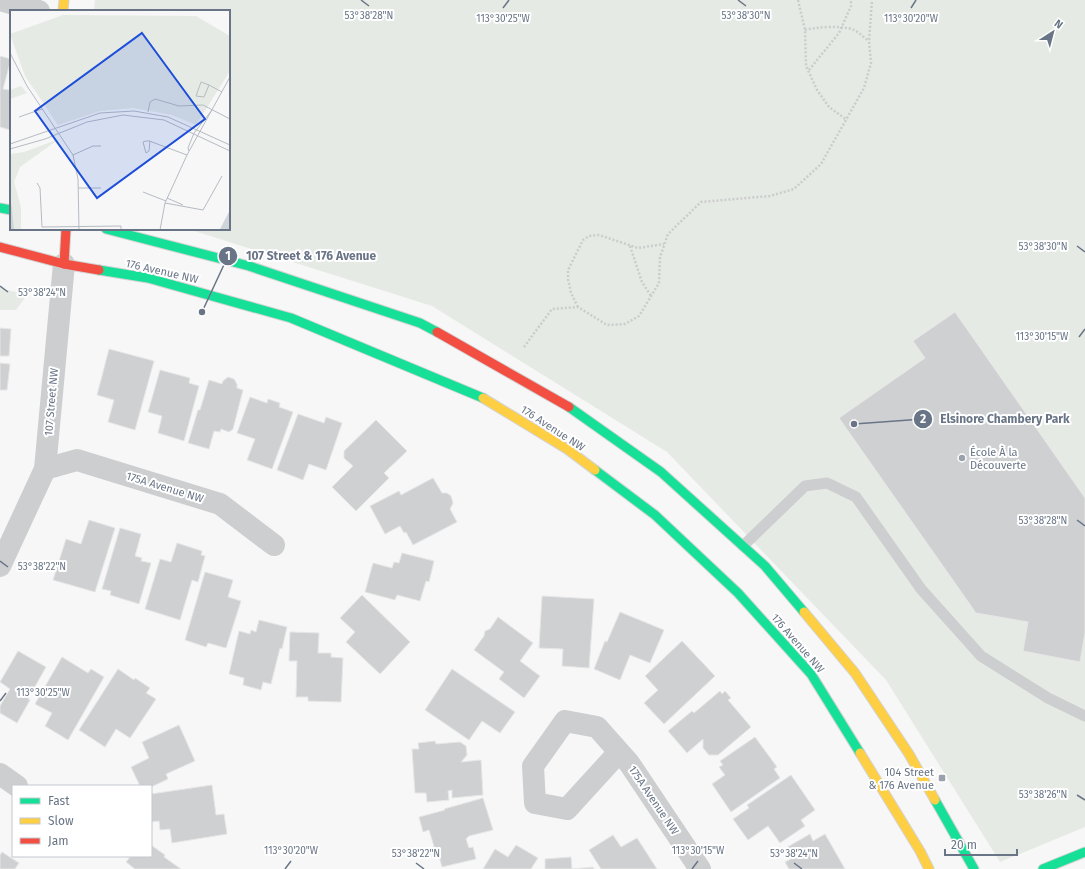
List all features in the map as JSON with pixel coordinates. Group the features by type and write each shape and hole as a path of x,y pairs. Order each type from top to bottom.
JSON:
{"street":[{"path":"0,0 35,10"},
{"path":"63,10 64,0"},
{"path":"0,208 10,210"},
{"name":"107 Street NW","path":"0,566 45,469 66,230"},
{"path":"110,230 250,266 420,323 573,409 661,472 765,566 855,673 909,754 974,869"},
{"name":"176 Avenue NW","path":"0,247 64,264 148,278 291,318 482,397 567,450 655,515 738,593 811,674 920,851 929,869"},
{"name":"175A Avenue NW","path":"45,469 77,460 220,504 274,545"},
{"name":"175A Avenue NW","path":"619,752 630,763 700,869"},
{"path":"0,774 16,785"},
{"path":"1043,869 1085,852"}],"lane":[{"path":"743,546 805,486 827,484 856,497 920,589 981,656 1048,698 1085,716"}],"path":[{"path":"798,0 805,30 806,66 817,90 829,107 847,120"},
{"path":"809,70 832,44 839,33 851,6 851,0"},
{"path":"664,244 638,248 599,235 589,236 583,240 568,270 571,293 578,307 607,325 625,324 639,316 659,283 660,257 668,234 701,202 770,196 794,189 821,164 864,88 871,63 869,41 872,0"},
{"path":"805,30 813,27 841,27 854,30 869,41"},
{"path":"630,246 642,282 651,297"},
{"path":"524,347 552,309 578,307"}],"shaded area":[{"path":"95,0 1085,0 1085,827 1000,862 886,680 667,452 432,306 191,230 230,230 230,10 94,10"},
{"path":"0,288 27,295 16,310 0,310"}],"building":[{"path":"0,56 10,59 3,89 9,90 10,92 10,130 0,127"},
{"name":"École À la Découverte","path":"955,312 1085,498 1085,633 1080,662 1023,651 1028,622 976,613 839,418 925,358 913,341"},
{"path":"0,328 11,329 9,356 0,356"},
{"path":"109,349 154,361 135,430 108,422 114,400 97,395"},
{"path":"0,363 10,364 7,390 0,390"},
{"path":"160,370 190,378 189,383 199,386 184,441 158,433 162,416 148,412"},
{"path":"228,377 234,379 237,384 237,388 243,390 233,429 229,432 221,429 220,432 214,431 209,449 188,443 209,380 222,384"},
{"path":"250,397 267,403 268,399 280,403 279,407 293,412 272,469 247,460 255,439 237,433"},
{"path":"298,414 324,423 326,417 342,423 326,470 309,464 303,480 277,470"},
{"path":"376,420 407,451 384,473 389,478 356,511 332,487 353,466 344,458 344,451"},
{"path":"433,478 442,493 447,493 451,496 453,503 450,509 457,522 413,545 406,532 404,533 400,526 385,534 370,506 399,491 401,495"},
{"path":"89,520 115,528 95,592 53,580 66,539 81,544"},
{"path":"120,528 141,534 135,556 142,558 141,561 151,563 139,604 110,595 111,591 102,589"},
{"path":"177,543 202,551 201,555 205,556 198,582 192,580 180,620 145,609 160,559 171,562"},
{"path":"402,553 434,561 429,582 426,581 420,601 397,595 395,600 365,592 373,563 392,568 394,562 399,563"},
{"path":"205,572 233,580 228,597 241,601 226,648 208,643 206,647 185,640"},
{"path":"362,595 410,642 380,674 346,642 355,632 340,618"},
{"path":"542,596 594,599 589,668 562,666 563,649 539,648"},
{"path":"620,612 664,630 650,663 630,655 620,680 594,669 605,641 607,642"},
{"path":"498,617 533,643 520,661 540,676 524,698 499,679 504,672 474,650 484,636 485,631 490,629"},
{"path":"259,620 287,627 271,684 263,682 261,690 243,685 244,678 229,674 239,631 250,634 251,630 256,632"},
{"path":"290,632 319,633 318,653 331,653 331,657 343,658 341,702 308,701 308,697 296,697 297,661 289,661"},
{"path":"682,641 715,676 664,724 644,703 658,690 645,676"},
{"path":"18,651 46,667 28,699 30,700 17,723 0,713 0,706 10,689 0,682"},
{"path":"62,657 88,673 91,669 104,677 68,740 45,726 52,713 35,704"},
{"path":"118,669 134,680 135,678 150,688 146,693 156,699 130,738 116,729 105,747 79,730"},
{"path":"452,669 515,712 500,733 482,721 469,740 425,710"},
{"path":"720,691 722,694 725,691 731,698 728,700 751,727 718,755 709,755 703,748 703,739 687,753 668,731 692,711 694,713"},
{"path":"179,725 195,761 166,774 168,779 152,787 152,785 140,785 131,767 149,758 142,742"},
{"path":"755,737 777,767 774,769 780,778 731,812 712,784 725,775 719,767 723,765 720,761"},
{"path":"435,741 436,744 460,742 466,746 467,755 461,762 481,760 483,795 452,798 452,790 448,791 449,800 427,802 426,793 415,793 412,749 419,749 418,743"},
{"path":"791,775 815,810 801,820 805,826 780,843 768,826 748,840 733,819 749,808 747,805"},
{"path":"212,785 216,815 224,814 227,834 172,843 170,829 160,830 159,821 152,822 152,794"},
{"path":"483,798 493,830 469,836 466,839 469,848 473,847 476,859 442,867 429,830 423,832 419,817"},
{"path":"810,834 813,841 825,834 845,869 789,869 785,862 791,859 784,849"},
{"path":"613,835 621,847 637,838 657,869 601,869 589,850"},
{"path":"516,845 538,858 531,869 483,869 495,849 508,857"},
{"path":"152,846 165,855 164,857 181,869 135,869 126,862 130,857 152,857"},
{"path":"2,852 19,863 15,869 0,869 0,855"},
{"path":"571,857 572,869 545,869 545,859"},
{"path":"593,867 594,869 572,869"}],"traffic: fast":[{"path":"0,208 10,210"},
{"path":"110,230 249,266 420,323 437,332"},
{"path":"99,270 148,278 291,318 483,398"},
{"path":"569,407 661,472 765,566 804,612"},
{"path":"595,470 655,515 738,593 811,674 860,753"},
{"path":"935,800 974,869"},
{"path":"1043,869 1085,852"}],"traffic: slow":[{"path":"63,10 64,0"},
{"path":"483,398 567,449 595,470"},
{"path":"804,612 855,673 909,754 935,800"},
{"path":"860,753 920,851 929,869"}],"traffic: jam":[{"path":"64,264 66,230"},
{"path":"0,247 64,264 99,270"},
{"path":"437,332 569,407"}],"place":[{"name":"107 Street & 176 Avenue","path":"202,312"},
{"name":"Elsinore Chambery Park","path":"854,424"},
{"name":"École À la Découverte","path":"962,458"},
{"name":"104 Street & 176 Avenue","path":"942,778"}]}
